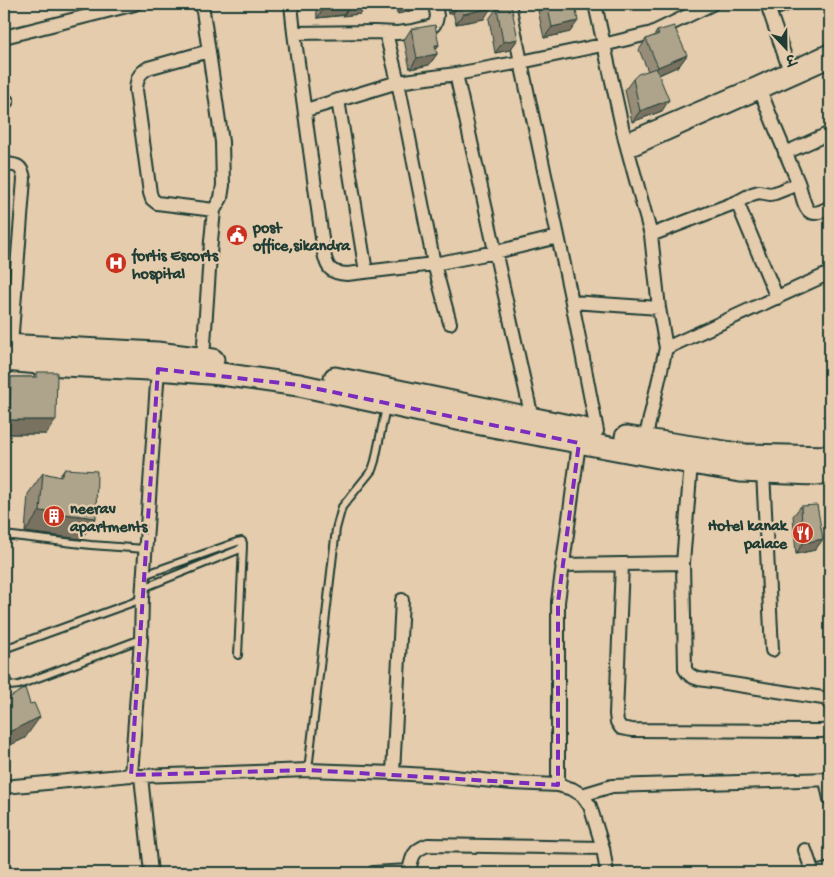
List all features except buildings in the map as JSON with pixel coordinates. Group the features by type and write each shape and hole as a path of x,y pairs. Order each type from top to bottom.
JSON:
{"highway":[{"path":"6,350 157,353 203,358 322,375 645,440 745,455 830,457"},
{"path":"6,350 63,365 221,374 298,385 476,423 691,464 740,471 816,474 830,472"}],"street":[{"path":"4,37 135,4"},
{"path":"202,4 222,151 223,185 221,198 214,210 203,358"},
{"path":"291,4 326,263 332,270 338,274 347,274 434,264 558,237"},
{"path":"294,33 397,33 413,31 434,25 437,16 435,4"},
{"path":"510,4 520,62 572,302 597,431"},
{"path":"595,4 627,146 651,235 659,308 666,348 645,440"},
{"path":"306,110 398,82 520,62 652,33 712,4"},
{"path":"767,4 791,73"},
{"path":"386,32 398,82 434,264 450,323"},
{"path":"627,146 760,88 791,73 830,50"},
{"path":"209,51 148,68 141,72 137,79 136,90 152,200 157,203 214,210"},
{"path":"791,73 830,61"},
{"path":"456,74 532,418"},
{"path":"760,88 806,207 814,213 830,207"},
{"path":"338,100 366,272"},
{"path":"785,153 830,133"},
{"path":"4,164 16,165 21,168 24,179 6,350"},
{"path":"651,235 737,202 755,192 770,194 798,184"},
{"path":"737,202 777,298"},
{"path":"666,348 830,273"},
{"path":"572,302 659,308"},
{"path":"151,873 136,776 145,548 158,369"},
{"path":"558,784 558,602 579,443"},
{"path":"691,464 683,563 685,669 692,677 699,679 823,698 830,704"},
{"path":"763,472 772,650"},
{"path":"562,565 683,563"},
{"path":"622,564 616,714 617,722 621,728 632,730 830,730"},
{"path":"393,773 402,600"},
{"path":"4,786 136,776 308,770 393,773 512,783 558,784 572,788 590,806 603,848 607,873"},
{"path":"582,796 612,786 828,779 830,799"},
{"path":"373,873 409,872 412,858 416,852 428,845 603,848"},
{"path":"806,850 815,873 830,869"}],"lane":[{"path":"308,770 337,523 342,507 372,470 386,404"},
{"path":"4,535 91,545 145,548"},
{"path":"4,649 143,587 237,542 242,541 243,544"},
{"path":"143,587 238,550 243,544"},
{"path":"238,655 243,544"},
{"path":"4,676 10,686 19,685 141,639"}],"highlighted area":[{"path":"158,369 299,385 579,443 558,602 558,785 308,770 131,775"}],"place":[{"name":"post office,sikandra","path":"237,235"},
{"name":"fortis Escorts hospital","path":"116,263"},
{"name":"neerav apartments","path":"54,516"},
{"name":"Hotel kanak palace","path":"803,533"}]}
